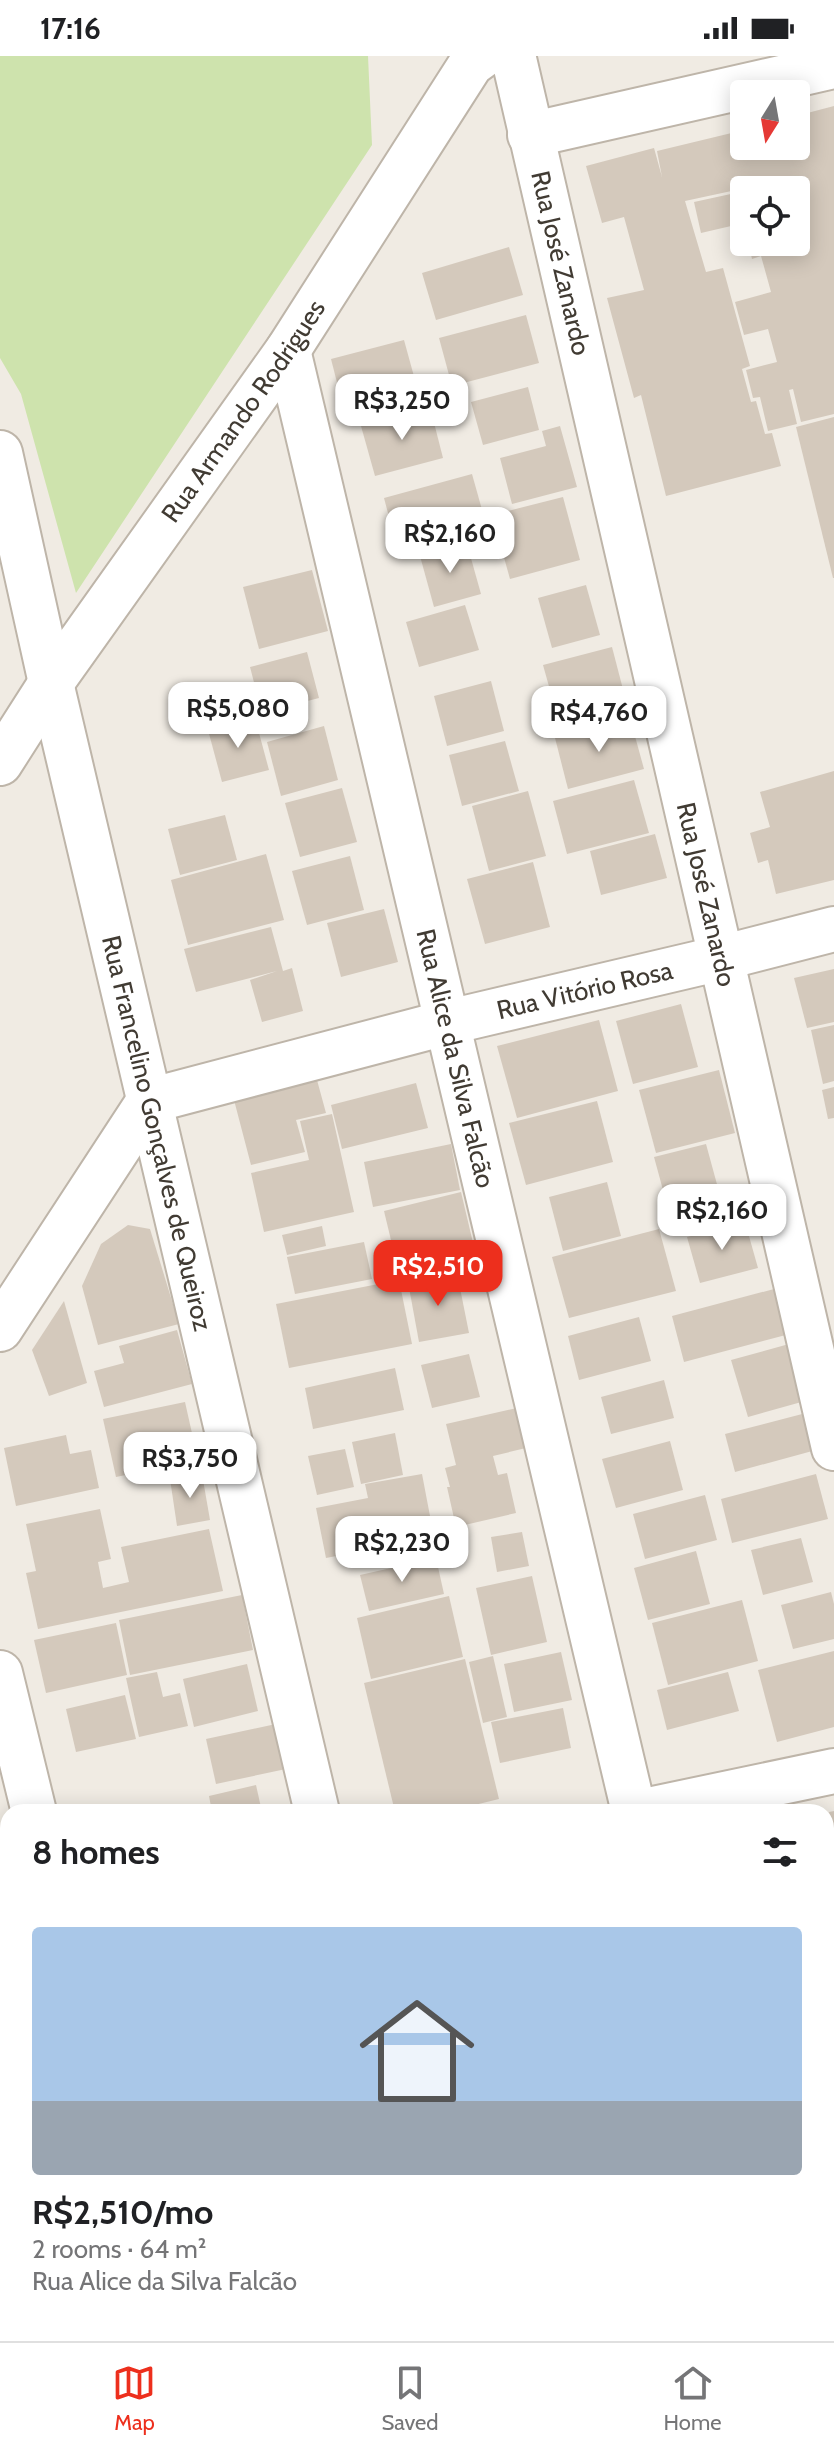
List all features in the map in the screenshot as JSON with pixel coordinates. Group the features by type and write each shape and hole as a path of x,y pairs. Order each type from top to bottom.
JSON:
{"street":[{"name":"Rua José Zanardo","path":"501,57 530,135 834,1448"},
{"name":"Rua Armando Rodrigues","path":"0,763 51,683 288,350 471,64 501,57"},
{"path":"530,135 834,66"},
{"name":"Rua Alice da Silva Falcão","path":"288,350 634,1804"},
{"name":"Rua Francelino Gonçalves de Queiroz","path":"0,453 51,683 315,1804"},
{"name":"Rua Vitório Rosa","path":"149,1101 449,1022 834,929"},
{"path":"0,1329 149,1101"},
{"path":"0,1673 32,1804"},
{"path":"675,1804 834,1771"}],"green space":[{"path":"0,56 368,56 372,145 76,593 21,394 0,358"}],"building":[{"path":"834,106 834,414 801,422 793,389 789,390 797,424 768,431 760,397 753,398 746,370 777,362 768,329 744,335 735,302 771,292 761,256 810,256 810,176 730,176 730,191 685,201 706,272 723,268 750,366 742,369 751,402 756,401 765,434 772,433 781,466 666,496 641,395 634,398 607,298 644,290 624,217 602,223 586,166 654,148 662,177 657,151 730,133 730,160 810,160 810,112"},
{"path":"730,194 730,226 701,233 694,202"},
{"path":"509,247 523,295 436,320 422,273"},
{"path":"526,315 539,363 452,386 439,338"},
{"path":"404,340 418,391 344,410 331,359"},
{"path":"528,387 539,430 483,445 471,402"},
{"path":"430,407 443,458 375,476 361,426"},
{"path":"834,417 834,578 833,578 796,427"},
{"path":"560,426 577,487 512,504 500,458 546,446 542,431"},
{"path":"472,474 486,524 397,547 384,498"},
{"path":"563,497 580,560 510,579 492,515"},
{"path":"467,544 481,594 434,607 420,556"},
{"path":"312,570 328,631 259,649 243,587"},
{"path":"586,585 600,635 552,648 538,598"},
{"path":"465,605 479,650 419,667 406,622"},
{"path":"612,647 625,697 557,715 543,665"},
{"path":"307,652 319,698 262,713 250,667"},
{"path":"491,681 504,731 447,746 434,696"},
{"path":"255,718 269,770 222,782 208,730"},
{"path":"630,718 644,769 568,789 555,738"},
{"path":"324,726 338,780 281,796 267,742"},
{"path":"505,741 519,791 462,806 449,755"},
{"path":"834,771 834,880 776,894 768,860 758,863 750,833 770,827 760,792"},
{"path":"634,780 649,833 567,854 553,801"},
{"path":"342,788 357,842 300,857 285,803"},
{"path":"528,791 546,856 489,871 472,806"},
{"path":"225,815 237,860 180,875 168,829"},
{"path":"655,834 667,878 601,895 590,851"},
{"path":"266,854 284,920 188,945 171,880"},
{"path":"350,856 364,910 307,925 292,871"},
{"path":"533,862 550,927 485,944 467,879"},
{"path":"384,909 398,962 341,977 327,923"},
{"path":"271,927 283,971 292,968 303,1011 262,1022 250,980 277,971 196,992 184,949"},
{"path":"834,969 834,1022 807,1028 794,978"},
{"path":"681,1004 698,1067 633,1084 616,1021"},
{"path":"599,1020 618,1091 517,1118 497,1046"},
{"path":"834,1025 834,1081 823,1084 811,1030"},
{"path":"719,1070 735,1133 656,1153 639,1090"},
{"path":"317,1080 326,1113 296,1120 305,1152 251,1165 234,1100"},
{"path":"416,1083 428,1128 342,1149 331,1105"},
{"path":"834,1087 834,1118 828,1119 822,1090"},
{"path":"597,1101 613,1162 526,1185 509,1123"},
{"path":"332,1114 354,1212 264,1232 251,1173 309,1160 300,1121"},
{"path":"451,1144 460,1190 373,1207 364,1162"},
{"path":"706,1144 724,1210 672,1223 654,1157"},
{"path":"607,1182 621,1236 563,1251 549,1197"},
{"path":"461,1192 478,1264 401,1282 384,1211"},
{"path":"745,1222 758,1268 700,1283 687,1237"},
{"path":"128,1225 150,1229 179,1324 98,1345 82,1286 101,1244"},
{"path":"322,1226 326,1246 287,1255 282,1235"},
{"path":"659,1229 676,1291 569,1318 552,1257"},
{"path":"364,1242 372,1279 295,1294 287,1257"},
{"path":"457,1273 469,1333 419,1342 408,1282"},
{"path":"399,1280 412,1344 289,1368 276,1304"},
{"path":"789,1285 801,1331 684,1362 672,1316"},
{"path":"64,1301 87,1383 49,1396 32,1350"},
{"path":"639,1317 651,1361 579,1380 568,1336"},
{"path":"177,1330 192,1384 104,1407 94,1371 124,1363 119,1346"},
{"path":"789,1344 805,1401 748,1417 731,1360"},
{"path":"469,1354 480,1397 432,1408 421,1365"},
{"path":"395,1368 404,1410 313,1429 305,1388"},
{"path":"664,1380 674,1418 611,1434 601,1397"},
{"path":"185,1402 198,1460 116,1477 103,1419"},
{"path":"517,1408 526,1448 493,1456 498,1475 507,1473 516,1513 456,1527 445,1468 456,1465 446,1424"},
{"path":"806,1413 816,1450 735,1472 725,1434"},
{"path":"395,1433 403,1475 361,1484 352,1442"},
{"path":"66,1435 70,1454 91,1450 99,1488 16,1506 4,1448"},
{"path":"670,1441 683,1490 616,1508 602,1459"},
{"path":"345,1449 354,1487 317,1495 308,1456"},
{"path":"202,1474 210,1520 177,1526 170,1479"},
{"path":"422,1474 434,1537 326,1558 316,1508 368,1498 365,1484"},
{"path":"816,1474 828,1519 732,1543 721,1499"},
{"path":"705,1495 717,1540 645,1559 633,1514"},
{"path":"100,1509 111,1559 98,1562 103,1588 129,1582 121,1547 209,1529 223,1591 38,1629 26,1573 36,1571 26,1524"},
{"path":"522,1532 529,1566 497,1572 491,1537"},
{"path":"801,1538 813,1582 763,1595 751,1550"},
{"path":"696,1551 710,1604 648,1620 634,1568"},
{"path":"436,1558 444,1594 369,1611 360,1575"},
{"path":"532,1576 547,1642 491,1655 476,1588"},
{"path":"831,1592 834,1639 793,1649 781,1605"},
{"path":"242,1595 253,1650 130,1675 119,1620"},
{"path":"449,1596 463,1657 371,1679 357,1618"},
{"path":"742,1600 758,1661 668,1685 652,1623"},
{"path":"116,1623 127,1675 46,1693 34,1640"},
{"path":"834,1651 834,1727 777,1742 758,1670"},
{"path":"561,1652 572,1700 514,1712 504,1664"},
{"path":"493,1656 507,1717 483,1723 469,1662"},
{"path":"465,1659 499,1799 479,1804 393,1804 364,1683"},
{"path":"247,1664 258,1711 194,1727 183,1679"},
{"path":"157,1672 163,1697 180,1693 188,1726 139,1737 126,1678"},
{"path":"728,1672 739,1711 667,1730 657,1690"},
{"path":"125,1695 136,1739 76,1752 66,1709"},
{"path":"563,1708 571,1748 500,1763 491,1722"},
{"path":"276,1724 286,1769 216,1784 206,1739"},
{"path":"256,1785 260,1804 210,1804 209,1796"}]}
